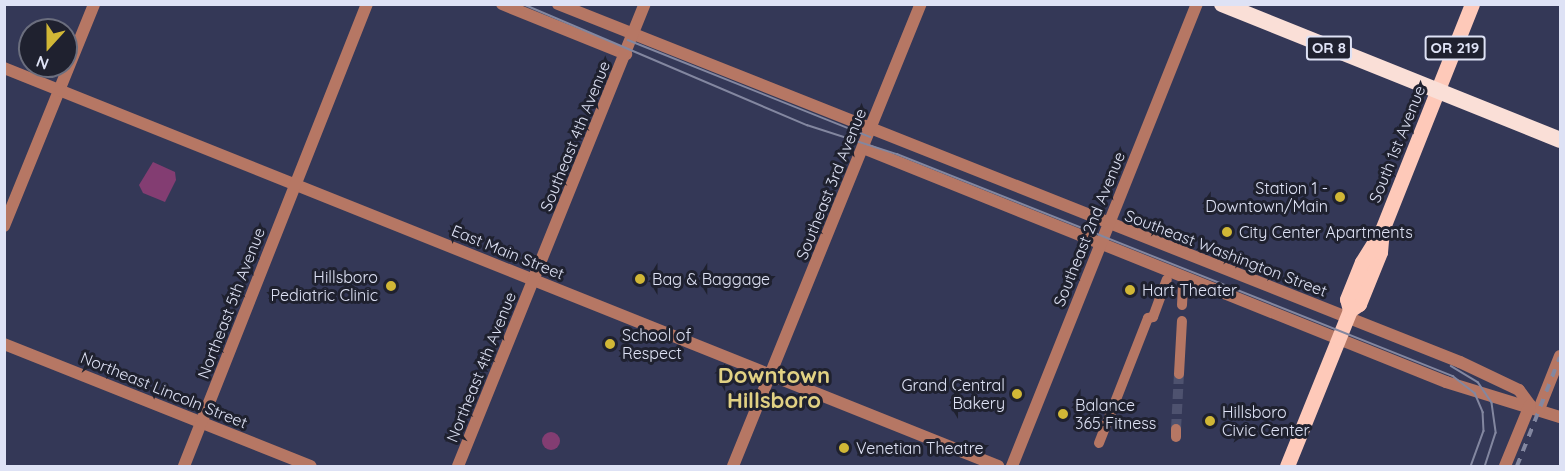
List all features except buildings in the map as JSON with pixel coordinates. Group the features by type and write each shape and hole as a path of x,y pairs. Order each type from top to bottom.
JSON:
{"highway":[{"name":"OR 8","path":"1222,4 1560,140"}],"main road":[{"name":"South 1st Avenue","path":"1287,466 1348,313 1359,304 1380,252 1382,230 1472,4"}],"street":[{"path":"4,226 93,4"},
{"name":"Northeast 5th Avenue","path":"184,466 367,4"},
{"path":"502,4 626,54"},
{"name":"Southeast Washington Street","path":"558,4 1108,225 1348,313 1519,390 1535,407"},
{"name":"Southeast 4th Avenue","path":"535,280 645,4"},
{"name":"Southeast 3rd Avenue","path":"733,466 772,376 921,4"},
{"name":"Southeast 2nd Avenue","path":"1012,466 1197,4"},
{"name":"East Main Street","path":"4,69 998,466"},
{"path":"863,148 1446,382 1513,405 1535,407 1560,417"},
{"path":"1099,443 1148,318 1153,317 1167,279"},
{"name":"Northeast 4th Avenue","path":"458,466 535,280"},
{"path":"1182,305 1183,286"},
{"path":"1179,374 1182,321"},
{"name":"Northeast Lincoln Street","path":"4,344 311,466"},
{"path":"1505,466 1560,356"}],"shaded area":[{"path":"153,162 175,172 176,180 165,202 143,193 139,185"},
{"path":"551,432 557,435 560,441 557,447 551,450 545,447 542,441 545,435"}],"tunnel":[{"path":"1176,429 1179,374"}],"tram line":[{"path":"523,4 807,125 897,154 1453,376 1475,393 1483,412 1484,431 1471,466"},
{"path":"628,40 870,137"},
{"path":"1451,366 1478,382 1492,403 1496,433 1485,466"}],"railway":[{"path":"1517,466 1560,357"}],"place":[{"name":"Station 1 - Downtown/Main","path":"1340,197"},
{"name":"City Center Apartments","path":"1227,232"},
{"name":"Bag & Baggage","path":"640,279"},
{"name":"Hillsboro Pediatric Clinic","path":"391,286"},
{"name":"Hart Theater","path":"1130,290"},
{"name":"School of Respect","path":"610,344"},
{"name":"Grand Central Bakery","path":"1017,394"},
{"name":"Balance 365 Fitness","path":"1063,414"},
{"name":"Hillsboro Civic Center","path":"1210,421"},
{"name":"Venetian Theatre","path":"844,448"}],"district":[{"name":"Downtown Hillsboro","path":"774,388"}]}
